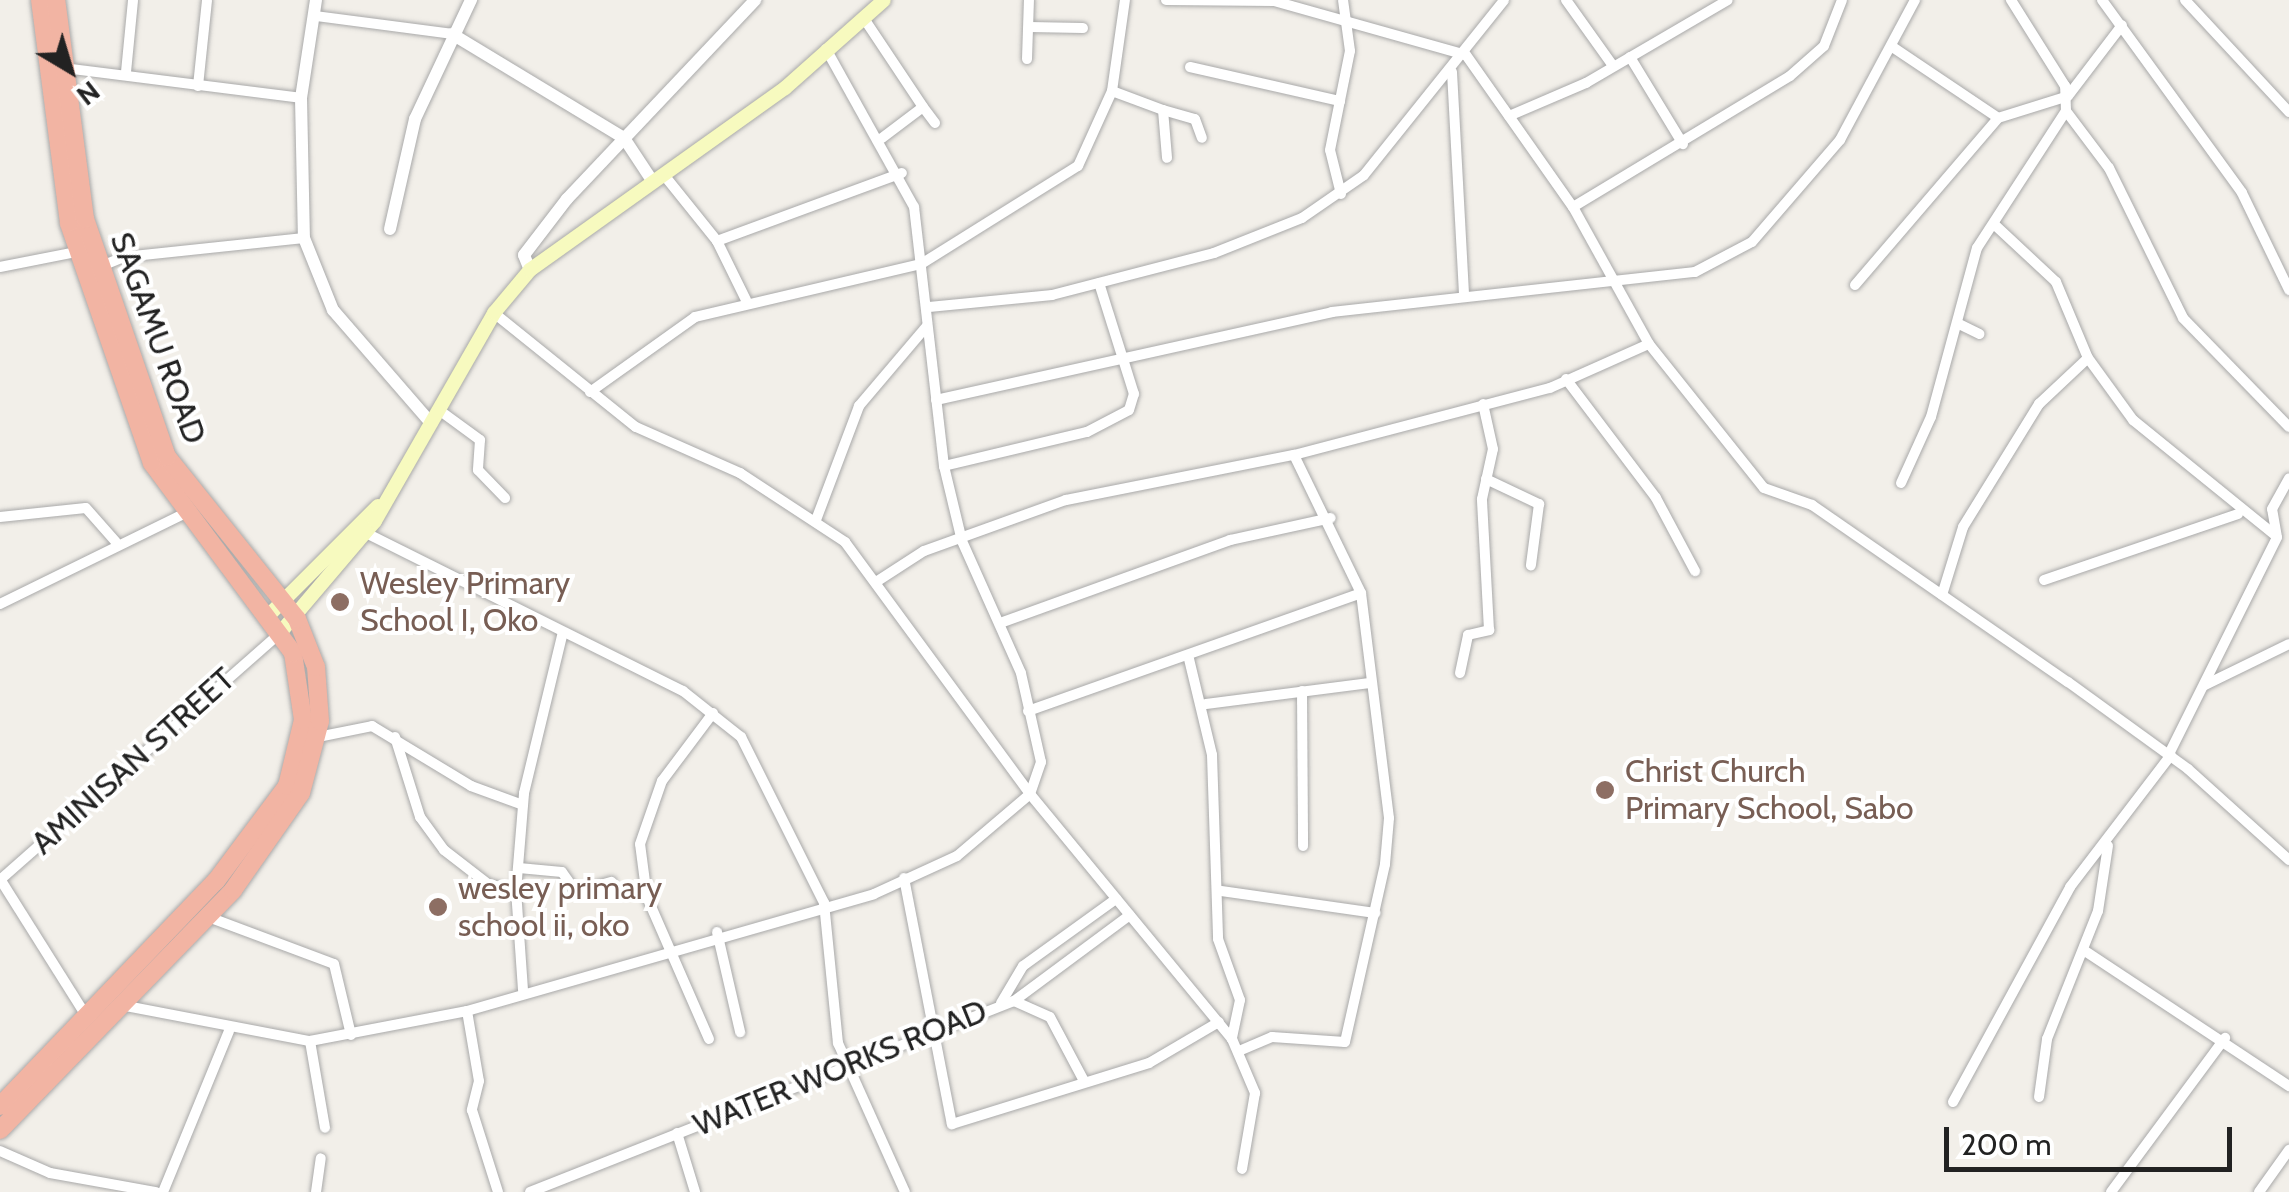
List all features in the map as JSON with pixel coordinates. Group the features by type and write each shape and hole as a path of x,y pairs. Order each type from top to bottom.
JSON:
{"highway":[{"name":"SAGAMU ROAD","path":"0,1106 88,1020 216,881 286,786 304,704 272,637 267,616 184,514 152,463 76,252 40,0"},
{"name":"SAGAMU ROAD","path":"0,1130 210,918 301,794 318,737 316,667 297,619 176,473 99,268 63,68 56,0"}],"main road":[{"path":"272,637 297,619 366,533 494,313 530,270 658,179 884,0"},
{"path":"267,616 382,504"}],"street":[{"path":"126,72 133,0"},
{"path":"198,86 207,0"},
{"path":"316,0 301,98 304,238 332,310 435,416 480,440 478,470 506,498"},
{"path":"390,229 415,119 471,0"},
{"path":"530,270 524,255 624,138 756,0"},
{"path":"1026,60 1029,0"},
{"path":"590,392 684,322 746,300 921,264 1078,166 1112,91 1125,0"},
{"path":"1166,0 1268,0 1344,17 1466,56 1573,206 1649,344 1764,488 1812,505 2170,755 2289,863"},
{"path":"1341,194 1330,150 1350,51 1342,0"},
{"path":"929,307 1099,283 1262,236 1341,194 1466,56 1504,0"},
{"path":"1566,0 1613,66"},
{"path":"1508,116 1613,66 1728,0"},
{"path":"1573,206 1683,144 1812,59 1842,0"},
{"path":"936,400 1332,312 1694,272 1752,242 1840,140 1894,48 1916,0"},
{"path":"2011,0 2068,96"},
{"path":"2102,0 2242,193 2289,290"},
{"path":"2185,0 2289,112"},
{"path":"316,16 452,34 624,138 717,241 746,300"},
{"path":"863,18 935,123"},
{"path":"1901,483 1957,323 1977,248 1996,226 2066,111 2068,96 2122,25"},
{"path":"1029,27 1083,28"},
{"path":"1894,48 1998,118"},
{"path":"126,1006 229,1032 310,1041 467,1011 523,990 904,878 958,856 1030,794 1041,762 1028,710 1000,623 962,541 944,466 926,327 929,307 902,172 826,49"},
{"path":"1630,56 1683,144"},
{"path":"1190,67 1340,101"},
{"path":"63,68 126,72 198,86 301,98"},
{"path":"1452,72 1464,297"},
{"path":"1112,91 1195,119 1202,138"},
{"path":"1856,285 1998,118 2068,96"},
{"path":"882,138 923,107"},
{"path":"1162,110 1167,158"},
{"path":"2066,111 2109,168 2182,318 2289,427"},
{"path":"717,241 902,172"},
{"path":"1996,226 2056,282 2088,358 2132,420 2238,514 2276,536"},
{"path":"99,268 124,256 304,238"},
{"path":"0,267 76,252"},
{"path":"944,466 1116,420 1134,394 1099,283"},
{"path":"494,313 636,427 740,472 816,520 876,582 1030,794 1232,1039 1239,1051 1256,1118 1242,1169"},
{"path":"1957,323 1980,334"},
{"path":"816,520 859,406 926,327"},
{"path":"876,582 924,550 1160,475 1294,455 1566,379 1649,344"},
{"path":"1936,591 1963,527 2039,404 2088,358"},
{"path":"1566,379 1656,498 1695,571"},
{"path":"1460,673 1468,635 1489,630 1486,478 1493,449 1483,404"},
{"path":"1239,1051 1272,1036 1345,1042 1375,914 1389,818 1361,593 1331,518 1294,455"},
{"path":"1486,478 1539,504 1531,565"},
{"path":"2038,1097 2047,1038 2086,952 2108,846 2128,803 2170,755 2204,686 2276,536 2272,510 2289,478"},
{"path":"0,517 75,506 116,542"},
{"path":"0,604 116,542 184,514"},
{"path":"2044,580 2238,514"},
{"path":"1000,623 1230,540 1331,518"},
{"path":"366,533 713,712 741,737 824,904 838,1043 905,1192"},
{"path":"1028,710 1189,659 1361,593"},
{"path":"523,990 516,890 524,805 538,709 562,636"},
{"name":"AMINISAN STREET","path":"0,879 272,637"},
{"path":"2204,686 2289,644"},
{"path":"1189,659 1206,704 1221,892 1218,939 1240,1000 1232,1039"},
{"path":"1206,704 1370,683"},
{"path":"1302,691 1303,846"},
{"path":"709,1039 648,898 643,820 713,712"},
{"path":"318,737 358,726 395,736 471,786 524,805"},
{"path":"395,736 420,817 444,850 488,884 516,890"},
{"path":"1953,1102 2070,887 2108,846"},
{"path":"518,868 562,872 576,892 612,882"},
{"path":"904,878 934,1033 958,1126 1084,1080 1148,1062 1219,1022"},
{"path":"0,879 88,1020"},
{"path":"1221,892 1375,914"},
{"name":"WATER WORKS ROAD","path":"530,1192 997,1008 1024,966 1116,899"},
{"path":"997,1008 1014,1001 1130,916"},
{"path":"210,918 334,964 351,1036"},
{"path":"717,932 740,1032"},
{"path":"2086,952 2225,1038 2289,1086"},
{"path":"1014,1001 1050,1017 1084,1080"},
{"path":"467,1011 478,1081 472,1110 498,1192"},
{"path":"0,1151 50,1173 160,1192 229,1032"},
{"path":"2111,1192 2225,1038"},
{"path":"310,1041 325,1128"},
{"path":"676,1133 695,1192"},
{"path":"2259,1192 2289,1150"},
{"path":"316,1192 321,1158"}],"place":[{"name":"Wesley Primary School I, Oko","path":"340,602"},
{"name":"Christ Church Primary School, Sabo","path":"1605,790"},
{"name":"wesley primary school ii, oko","path":"438,907"}]}
